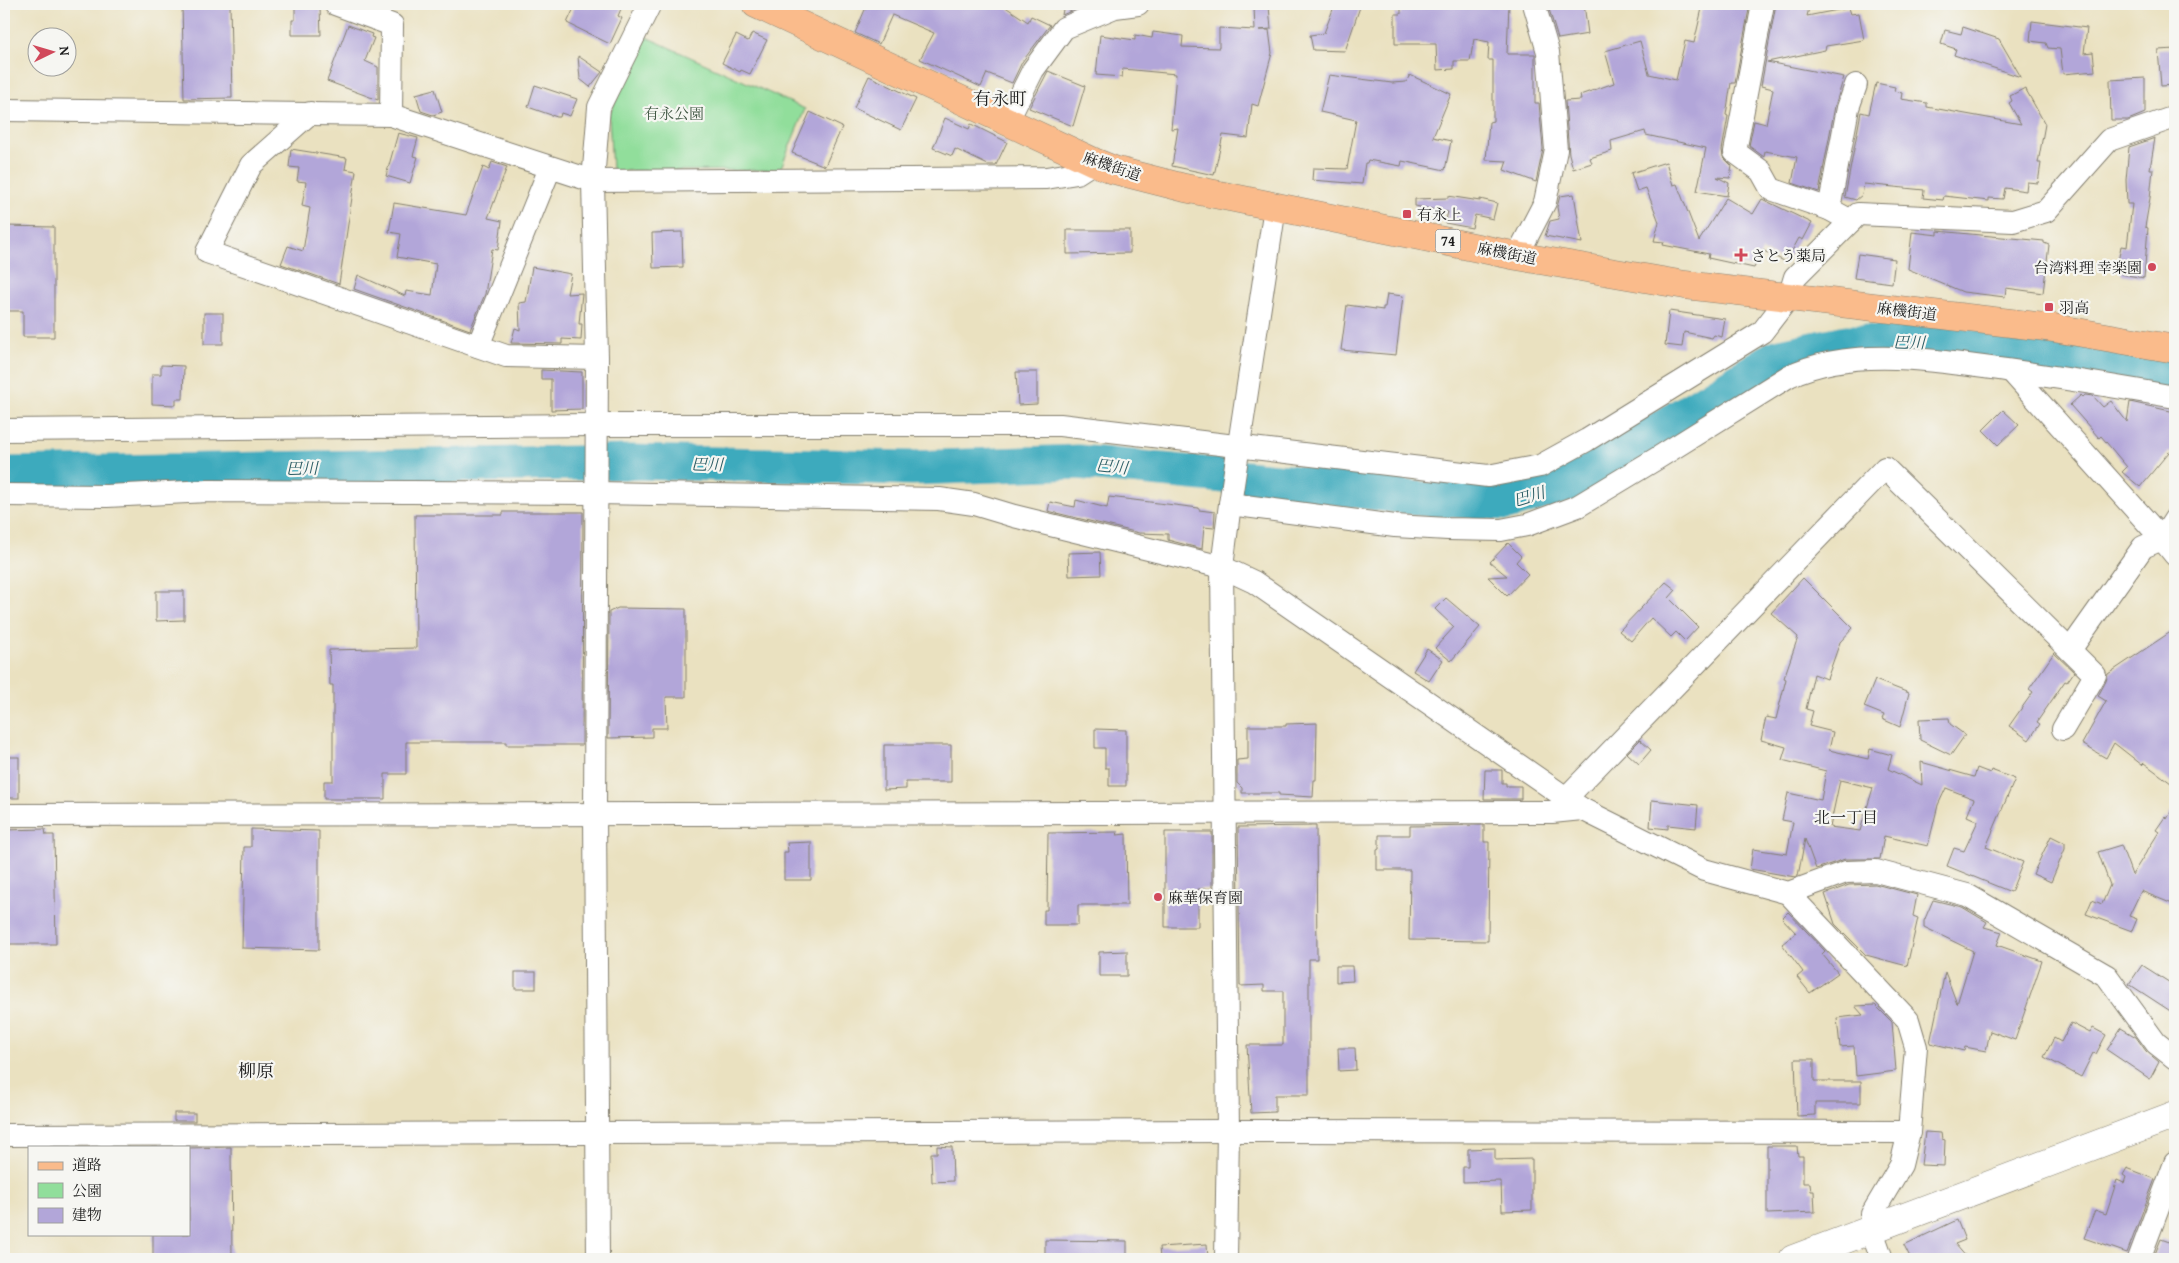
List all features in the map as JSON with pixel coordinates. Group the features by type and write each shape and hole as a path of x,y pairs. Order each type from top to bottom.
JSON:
{"main road":[{"name":"麻機街道","path":"756,4 1114,170 1275,207 1517,256 1685,285 2054,328 2175,349"}],"street":[{"path":"335,4 392,25 391,115"},
{"path":"598,1259 595,813 597,358 593,181 599,107 650,4"},
{"path":"1007,122 1033,70 1064,28 1115,8 1138,4"},
{"path":"1517,256 1545,202 1556,150 1548,52 1534,4"},
{"path":"1763,4 1734,152 1761,171 1771,189 1829,209 1851,221"},
{"path":"1829,209 1848,108 1856,86"},
{"path":"4,110 391,115 593,181 1046,178 1077,173 1094,162"},
{"path":"310,113 251,165 207,252 506,356 597,358"},
{"path":"4,430 596,425 1060,425 1488,476 1540,466 1587,440 1762,332 1789,297 1795,276 1858,214 2013,221 2046,210 2109,140 2175,118"},
{"path":"478,346 550,168"},
{"path":"1226,1259 1228,1131 1222,567 1275,207"},
{"path":"1230,504 1395,526 1476,531 1501,530 1527,525 1578,506 1789,376 1809,367 1828,362 1907,359 2012,371 2175,397"},
{"path":"2012,371 2168,547"},
{"path":"4,815 1552,812 1575,803 1885,468 2095,675 2063,729"},
{"path":"4,496 107,496 208,491 596,493 939,499 974,504 1014,516 1222,567 1254,582 1575,803 1704,870 1788,892 1908,1020 1916,1047 1909,1132 1902,1166 1872,1214 1871,1228 1882,1259"},
{"path":"2168,547 2175,519"},
{"path":"2070,650 2143,547 2168,547"},
{"path":"1788,892 1846,872 1876,871 1967,895 2108,976 2156,1043 2175,1058"},
{"path":"1793,1259 2175,1115"},
{"path":"4,1135 1228,1131 1909,1132"},
{"path":"2139,1259 2175,1163"}],"green space":[{"name":"有永公園","path":"646,37 805,109 780,170 612,171 609,115"}],"building":[{"path":"182,4 230,4 232,98 184,99"},
{"path":"576,4 623,4 618,16 622,18 610,44 567,23"},
{"path":"865,4 1001,4 1028,22 1031,16 1050,25 1022,62 1012,83 987,73 981,87 920,59 934,33 892,15 879,44 855,33 867,5"},
{"path":"1064,4 1088,4 1062,15"},
{"path":"1335,4 1361,4 1345,51 1313,50 1310,35 1324,33"},
{"path":"1401,4 1509,4 1507,54 1535,54 1535,103 1539,103 1543,149 1536,182 1504,170 1507,161 1486,160 1489,122 1493,121 1493,60 1488,60 1489,42 1474,39 1470,61 1454,61 1454,69 1437,70 1436,44 1395,44 1395,14 1401,14"},
{"path":"1584,4 1588,34 1558,39 1549,9"},
{"path":"1703,4 1750,4 1735,83 1731,83 1726,115 1728,116 1722,150 1723,157 1732,166 1730,178 1717,177 1729,183 1727,196 1697,191 1706,148 1646,135 1645,131 1611,141 1612,151 1590,158 1592,163 1573,169 1569,154 1565,101 1581,100 1580,95 1614,83 1605,51 1640,41 1649,74 1676,80 1685,41 1694,43"},
{"path":"1776,4 1810,4 1807,16 1848,8 1850,14 1859,13 1864,40 1826,46 1825,50 1767,62 1844,77 1835,106 1819,192 1792,183 1797,157 1765,151 1764,157 1749,146 1754,121 1766,124 1773,89 1761,86"},
{"path":"317,5 317,7 320,7 321,35 292,35 292,20 295,20 295,6"},
{"path":"1269,6 1271,29 1259,30 1269,30 1272,53 1258,106 1252,104 1248,138 1223,135 1214,175 1172,166 1178,128 1171,129 1176,74 1123,69 1122,77 1096,75 1100,35 1135,40 1135,35 1152,38 1153,32 1183,36 1182,47 1219,48 1219,28 1255,30 1254,7"},
{"path":"2032,21 2087,28 2084,53 2093,52 2095,71 2063,74 2060,49 2048,48 2046,43 2030,41"},
{"path":"348,25 372,34 371,37 374,38 365,61 378,67 378,100 327,81"},
{"path":"1963,27 1999,39 2021,77 1954,55 1956,49 1941,44 1945,30 1961,34"},
{"path":"752,33 767,40 750,74 741,70 740,72 722,63 736,35 748,41"},
{"path":"2175,49 2175,85 2161,86 2158,50"},
{"path":"578,56 602,72 590,87 580,79"},
{"path":"1048,71 1085,86 1073,126 1029,108"},
{"path":"1329,75 1392,83 1406,82 1410,75 1451,94 1433,137 1451,141 1445,170 1402,161 1401,166 1368,160 1365,163 1362,184 1312,180 1313,168 1347,169 1356,120 1320,112"},
{"path":"869,76 916,99 901,130 854,108"},
{"path":"2145,78 2145,113 2128,120 2111,120 2110,80"},
{"path":"1876,83 1895,87 1894,91 1902,93 1901,99 1927,103 1927,107 2021,124 2009,103 2012,101 2010,96 2025,88 2045,124 2038,163 2041,163 2038,183 2027,182 2026,191 2005,188 2003,199 1989,198 1989,201 1944,196 1943,200 1923,198 1924,190 1864,184 1862,195 1856,200 1845,197 1861,112 1869,114"},
{"path":"535,85 577,99 570,116 561,113 560,117 557,117 528,107"},
{"path":"435,89 442,112 433,115 421,111 416,94"},
{"path":"810,112 842,127 825,166 792,153"},
{"path":"945,118 969,129 971,124 1007,142 996,165 988,165 955,149 952,156 933,148"},
{"path":"398,133 418,138 413,156 418,157 410,183 386,176"},
{"path":"2155,138 2150,169 2153,169 2150,198 2145,227 2148,228 2144,278 2121,274 2123,263 2118,262 2121,246 2127,247 2132,204 2127,204 2126,180 2129,147"},
{"path":"291,149 347,158 345,169 356,171 339,284 281,264 288,246 303,251 310,208 302,206 306,182 297,181 299,168 289,167"},
{"path":"492,162 507,167 488,218 502,221 498,250 492,249 485,294 470,330 354,289 358,275 405,296 406,291 432,295 436,264 397,257 401,234 389,232 394,203 466,215 483,167 489,170"},
{"path":"1666,162 1673,185 1677,184 1699,241 1726,198 1753,214 1762,199 1812,223 1803,240 1799,238 1786,262 1762,250 1754,268 1708,258 1709,254 1663,245 1664,242 1654,241 1659,222 1646,188 1637,191 1631,173"},
{"path":"1574,194 1582,243 1545,236 1550,221 1559,219 1557,207 1560,196"},
{"path":"1448,196 1480,201 1480,199 1497,203 1493,219 1475,215 1472,228 1445,223 1448,212 1415,206 1415,199 1448,198"},
{"path":"4,226 54,227 54,337 23,337 23,311 4,311"},
{"path":"1067,230 1130,230 1130,253 1067,254"},
{"path":"1938,231 2044,241 2044,243 2049,245 2043,293 2006,288 2005,297 1963,292 1908,269 1912,232 1938,235"},
{"path":"682,232 683,267 653,268 652,233"},
{"path":"1858,254 1895,259 1892,283 1854,278"},
{"path":"532,267 571,274 567,294 582,293 579,324 582,324 581,340 562,339 562,344 511,343 515,328 520,330 519,303 526,302"},
{"path":"1387,294 1403,296 1396,355 1341,350 1347,305 1383,310"},
{"path":"1669,311 1725,319 1722,337 1714,335 1712,338 1684,332 1682,347 1665,345"},
{"path":"204,313 223,313 223,344 204,344"},
{"path":"161,365 184,366 183,399 176,399 176,405 152,404 152,374 161,374"},
{"path":"541,370 582,372 582,409 551,410 551,379 541,379"},
{"path":"1016,372 1037,372 1037,404 1018,405"},
{"path":"2081,395 2083,397 2085,395 2093,396 2103,407 2111,401 2127,422 2130,402 2175,412 2175,455 2169,452 2140,487 2122,472 2127,467 2101,436 2099,438 2070,405"},
{"path":"2003,410 2019,425 1998,445 1983,430"},
{"path":"1109,497 1199,508 1199,510 1215,512 1214,528 1204,527 1202,549 1168,540 1168,534 1139,533 1048,511 1050,502 1075,507 1076,500 1107,508"},
{"path":"503,512 583,512 582,745 506,745 506,742 406,742 406,774 385,774 385,799 324,799 324,781 333,781 333,685 330,685 329,650 416,648 415,515 503,515"},
{"path":"1508,543 1521,556 1516,562 1528,574 1507,596 1488,577 1507,576 1490,562"},
{"path":"1100,552 1101,575 1069,576 1068,553"},
{"path":"1803,578 1853,628 1840,642 1827,679 1814,674 1806,709 1813,711 1809,726 1833,732 1829,750 1868,759 1870,749 1892,755 1888,769 1922,785 1921,762 1974,777 1977,768 1990,773 1991,770 2015,779 1986,847 2023,862 2011,892 1947,866 1954,848 1964,851 1978,821 1967,816 1974,799 1946,788 1938,805 1928,846 1884,836 1880,859 1845,859 1816,869 1805,839 1798,876 1750,869 1753,849 1787,854 1793,822 1782,820 1788,793 1821,800 1826,771 1782,760 1786,747 1761,740 1766,717 1776,719 1786,679 1784,678 1798,637 1771,613","holes":["1840,780 1873,788 1860,831 1830,827"]},
{"path":"1666,582 1676,590 1669,598 1698,627 1685,641 1676,632 1671,637 1651,618 1631,641 1619,631"},
{"path":"156,591 184,591 184,620 156,621"},
{"path":"1446,598 1480,627 1451,661 1435,648 1454,627 1435,609"},
{"path":"618,608 686,609 686,697 666,697 667,728 652,728 652,737 608,738 609,612"},
{"path":"2175,629 2175,786 2144,763 2142,765 2114,743 2106,758 2082,744 2106,701 2098,696 2108,674"},
{"path":"1427,649 1443,660 1429,681 1413,671"},
{"path":"2054,653 2074,672 2067,682 2065,681 2037,722 2040,724 2029,740 2009,726 2033,692 2029,689"},
{"path":"1875,680 1909,693 1900,727 1882,719 1884,715 1864,707"},
{"path":"1949,718 1950,724 1965,735 1951,755 1920,740 1919,719"},
{"path":"1317,723 1316,780 1314,780 1313,797 1279,795 1279,793 1242,793 1242,788 1237,783 1237,760 1248,759 1248,726 1286,726 1286,724"},
{"path":"1095,729 1126,730 1126,786 1109,786 1109,768 1105,768 1105,748 1095,748"},
{"path":"1640,740 1651,750 1639,764 1627,753"},
{"path":"884,745 951,745 951,782 906,782 906,789 884,790"},
{"path":"4,757 19,757 19,798 4,798"},
{"path":"1485,770 1502,770 1502,783 1506,783 1506,786 1521,786 1521,799 1484,799"},
{"path":"1652,800 1698,805 1696,828 1668,825 1668,829 1650,827"},
{"path":"2175,805 2175,905 2141,891 2129,916 2137,919 2132,931 2086,914 2092,900 2102,904 2110,885 2098,852 2121,845 2132,875 2159,832 2156,830 2165,817 2167,819"},
{"path":"1484,825 1484,842 1489,842 1488,941 1409,940 1410,870 1377,870 1379,835 1410,835 1410,826"},
{"path":"1316,826 1317,959 1309,959 1309,1095 1275,1095 1275,1112 1251,1113 1247,1045 1283,1045 1283,991 1264,991 1264,985 1240,986 1238,827"},
{"path":"45,829 46,835 54,835 56,944 4,944 4,830"},
{"path":"251,829 319,831 319,950 242,948 244,847 251,847"},
{"path":"1118,832 1117,835 1126,834 1127,905 1078,905 1078,925 1044,925 1044,910 1047,910 1048,833"},
{"path":"1165,832 1212,832 1212,889 1198,889 1198,927 1165,927"},
{"path":"2051,836 2065,843 2065,849 2051,882 2033,874"},
{"path":"811,842 811,880 784,880 784,852 788,852 787,843"},
{"path":"1875,884 1917,895 1913,916 1918,918 1907,966 1866,955 1835,924 1825,894 1849,885"},
{"path":"1933,900 1962,907 1987,922 1984,927 2002,932 1997,945 2042,961 2015,1040 1990,1031 1986,1051 1965,1047 1964,1051 1930,1043 1945,972 1957,1004 1973,951 1924,927 1924,921"},
{"path":"1788,912 1825,951 1822,954 1838,973 1810,993 1797,977 1803,972 1782,944 1796,933 1782,918"},
{"path":"1127,951 1127,976 1099,976 1099,952"},
{"path":"2142,965 2175,986 2175,1014 2129,984"},
{"path":"1336,966 1352,966 1353,981 1336,982"},
{"path":"515,972 536,972 536,989 515,989"},
{"path":"1875,1005 1892,1022 1896,1071 1856,1076 1854,1046 1840,1047 1837,1018 1863,1015 1855,1006"},
{"path":"2071,1023 2090,1033 2093,1028 2106,1035 2096,1054 2093,1053 2081,1077 2044,1057 2054,1038 2061,1042"},
{"path":"2121,1028 2136,1037 2146,1051 2159,1062 2150,1079 2107,1050"},
{"path":"1338,1048 1355,1048 1356,1070 1339,1071"},
{"path":"1795,1059 1814,1059 1814,1081 1861,1081 1861,1103 1815,1103 1815,1115 1797,1116"},
{"path":"174,1113 195,1113 195,1121 174,1121"},
{"path":"1925,1132 1941,1133 1942,1139 1945,1140 1944,1166 1921,1165"},
{"path":"937,1146 952,1147 953,1181 932,1182 931,1153 937,1153"},
{"path":"1767,1146 1797,1146 1798,1156 1803,1156 1803,1183 1810,1183 1811,1191 1814,1191 1815,1212 1767,1214"},
{"path":"231,1147 232,1259 153,1259 153,1236 190,1236 190,1148"},
{"path":"1495,1148 1495,1160 1532,1159 1532,1210 1502,1211 1501,1181 1463,1182 1463,1167 1468,1167 1468,1149"},
{"path":"2127,1168 2155,1179 2127,1253 2084,1238 2095,1210 2106,1214 2117,1180 2124,1183 2126,1177 2123,1175"},
{"path":"1957,1220 1965,1240 1955,1244 1968,1259 1911,1259 1904,1245"},
{"path":"2161,1239 2175,1244 2175,1259 2153,1259"},
{"path":"1045,1240 1127,1241 1127,1259 1045,1259"},
{"path":"1207,1244 1208,1259 1160,1259 1159,1247"}],"waterway":[{"name":"巴川","path":"4,474 628,462 912,468 1078,462 1297,483 1421,499 1507,503 1568,485 1776,357 1846,342 1942,343 2142,370 2175,377"}],"place":[{"name":"有永上","path":"1407,214"},
{"name":"さとう薬局","path":"1741,255"},
{"name":"台湾料理 幸楽園","path":"2152,267"},
{"name":"羽高","path":"2049,307"},
{"name":"麻華保育園","path":"1158,897"}],"district":[{"name":"有永町","path":"1000,98"},
{"name":"北一丁目","path":"1846,817"},
{"name":"柳原","path":"256,1070"}]}
